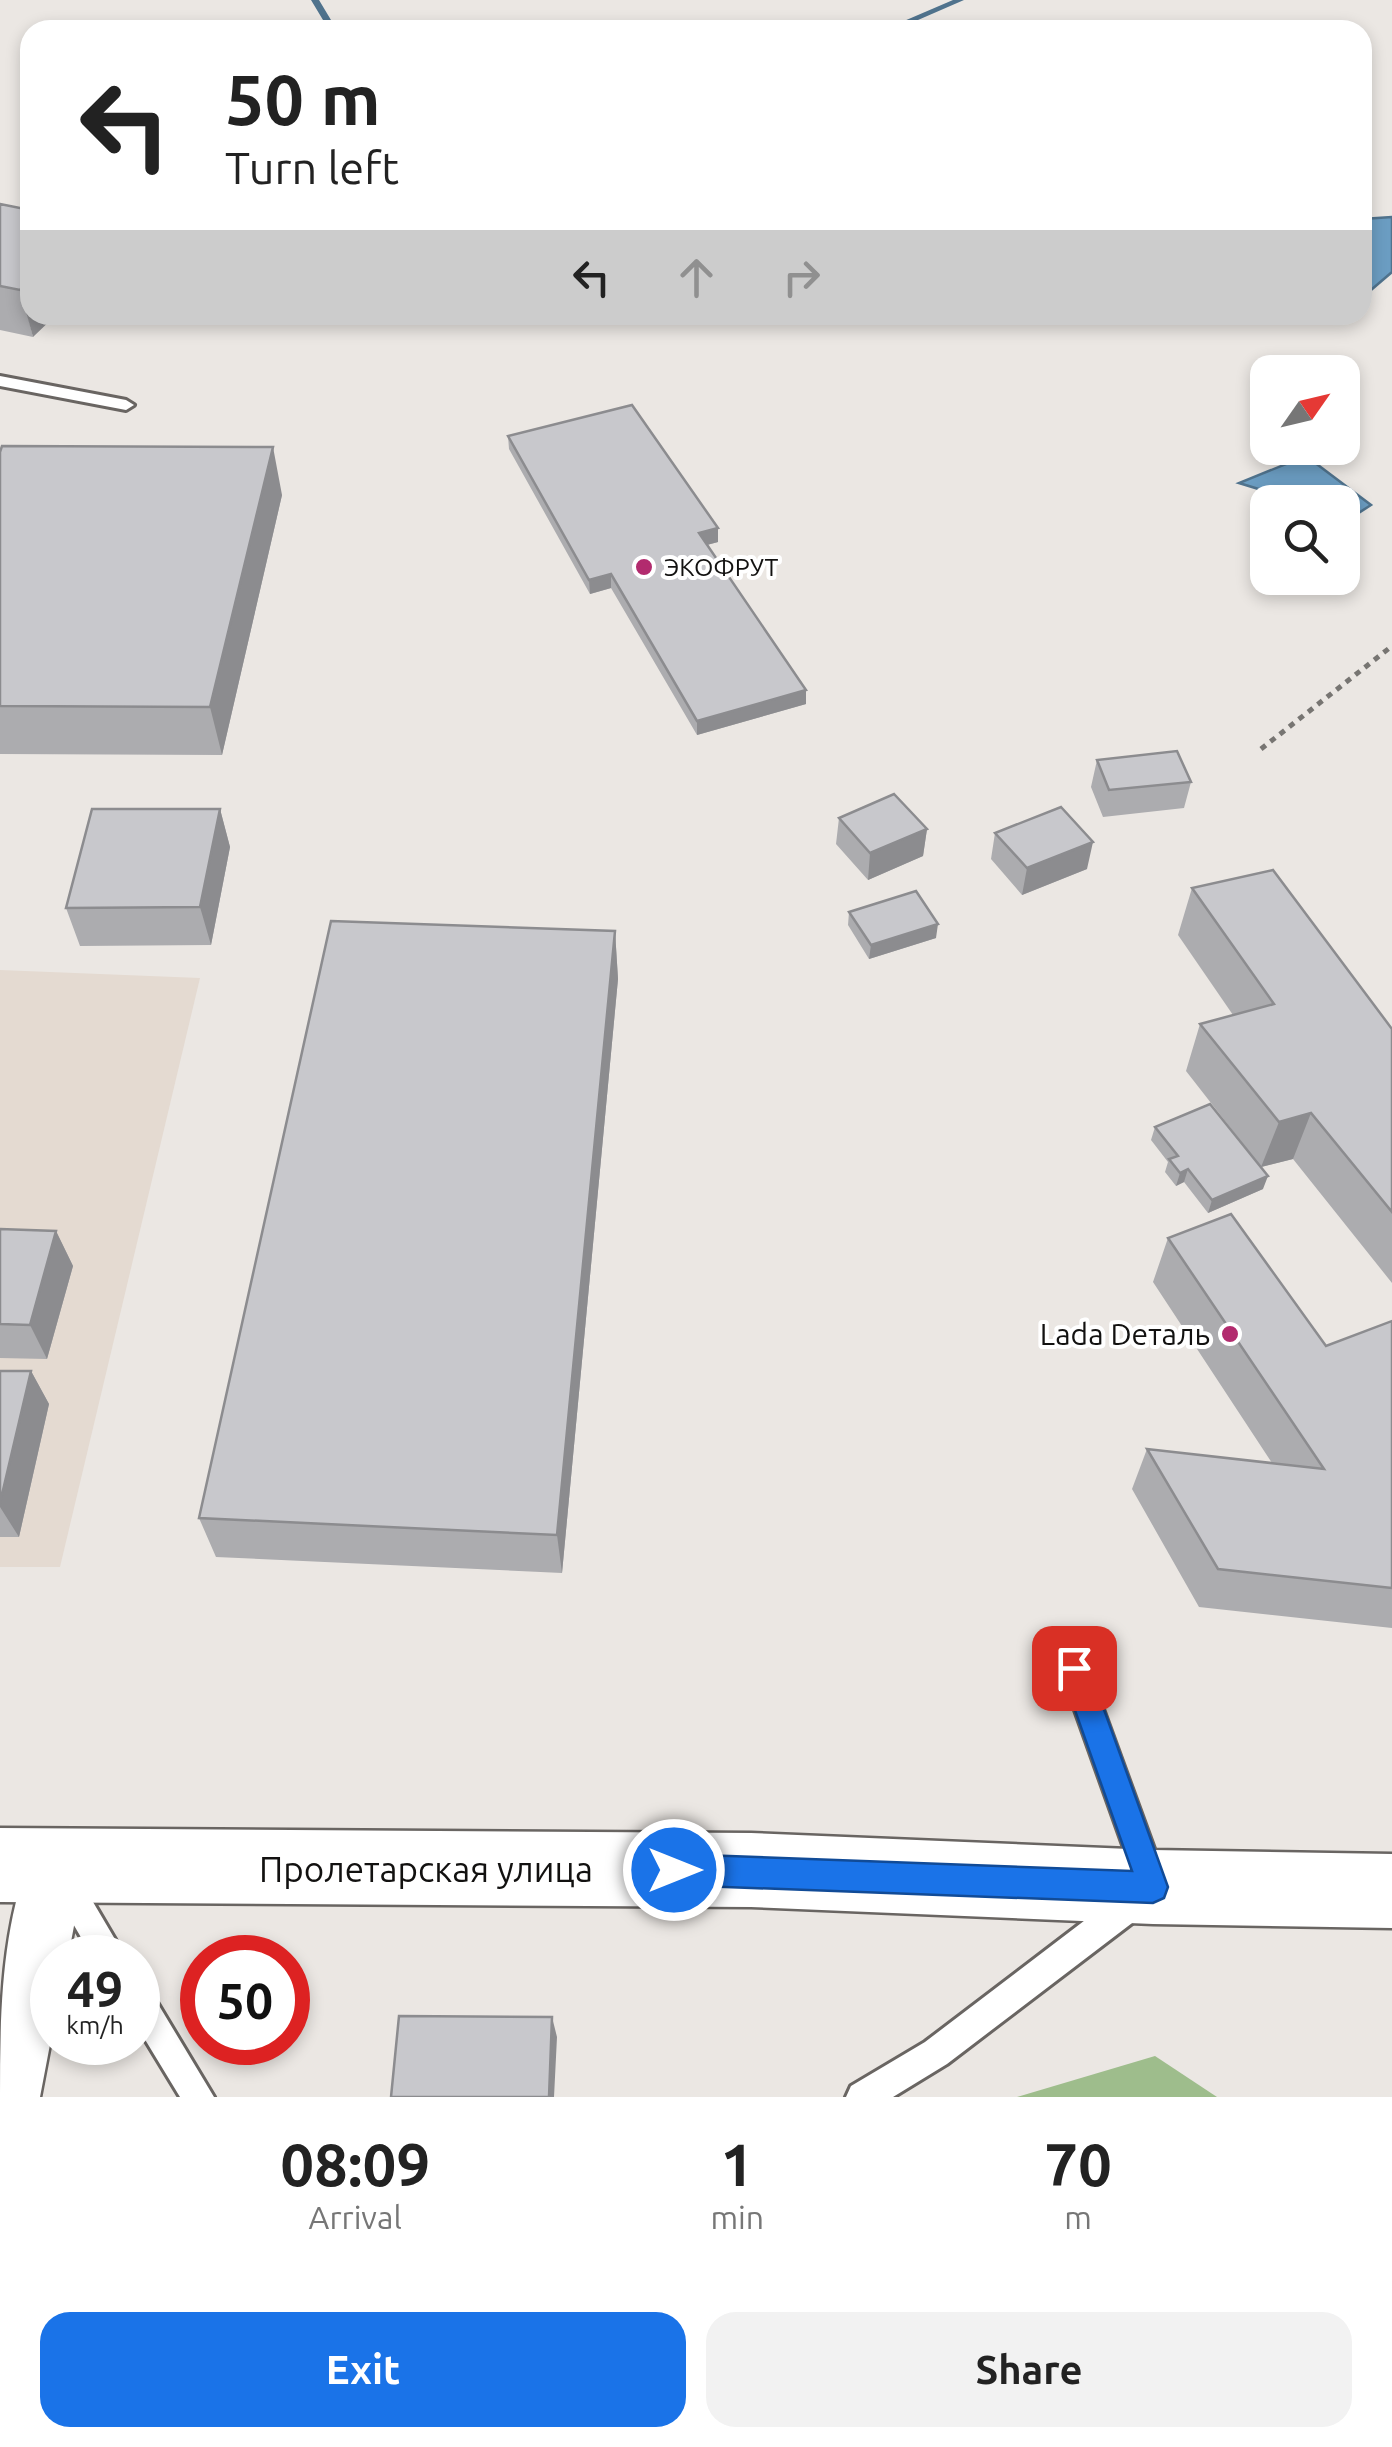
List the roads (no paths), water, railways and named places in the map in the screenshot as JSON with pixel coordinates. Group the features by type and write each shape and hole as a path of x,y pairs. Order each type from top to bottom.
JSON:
{"main road":[{"name":"Пролетарская улица","path":"27,1866 751,1870 1153,1887 1392,1891"}],"street":[{"path":"8,2097 27,1866"}],"lane":[{"path":"0,381 126,405"},
{"path":"862,2097 936,2053 1153,1887 1074,1668"},
{"path":"27,1866 90,1935"},
{"path":"160,2036 198,2097"}],"water":[{"path":"1392,217 1392,272 1372,289 1372,218"},
{"path":"1284,465 1318,465 1344,485 1250,486 1239,483"},
{"path":"1360,497 1371,505 1360,512"}],"waterway":[{"path":"315,0 327,20"},
{"path":"911,20 960,0"}],"place":[{"name":"ЭКОФРУТ","path":"644,567"},
{"name":"Lada Dеталь","path":"1230,1334"}]}
